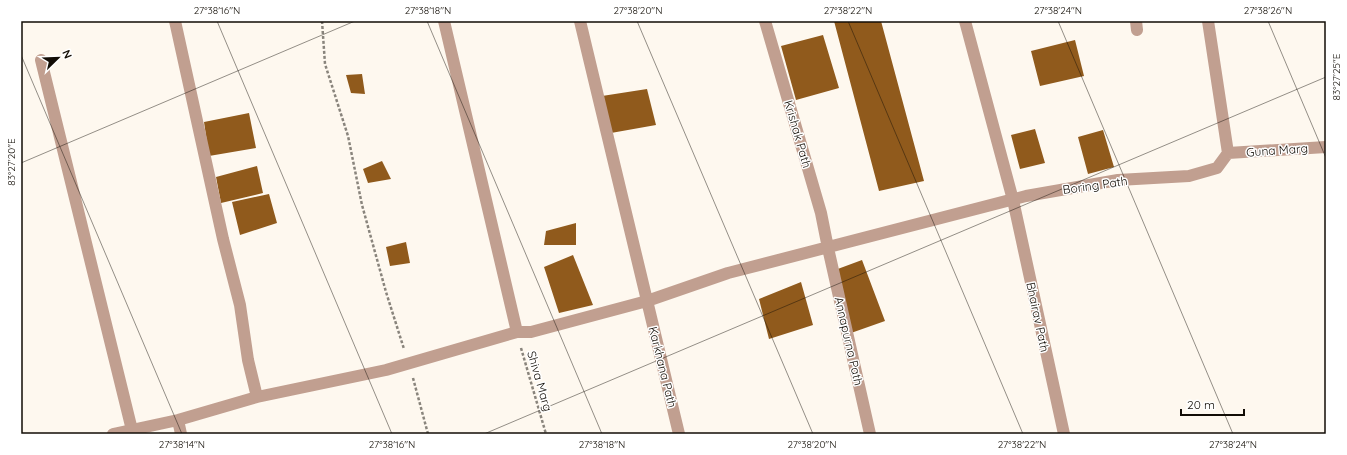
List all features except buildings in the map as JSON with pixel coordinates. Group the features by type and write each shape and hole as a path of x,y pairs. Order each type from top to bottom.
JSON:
{"street":[{"path":"175,21 223,239 240,305 248,360 257,397"},
{"path":"444,21 517,332"},
{"name":"Karkhana Path","path":"580,21 679,434"},
{"name":"Krishak Path","path":"765,21 822,213 828,248"},
{"name":"Bhairav Path","path":"965,21 1013,200 1064,434"},
{"path":"1208,21 1228,153"},
{"path":"41,60 132,430"},
{"name":"Guna Marg","path":"1228,153 1326,147"},
{"name":"Boring Path","path":"113,434 178,420 257,397 386,370 409,362 517,332 531,332 647,301 728,273 1034,194 1118,180 1189,176 1217,168 1228,153"},
{"name":"Annapurna Path","path":"828,248 870,434"},
{"path":"178,420 180,434"}],"path":[{"path":"322,21 325,64 348,136 362,205 386,292 409,362 428,434"},
{"name":"Shiva Marg","path":"517,332 546,434"}]}
